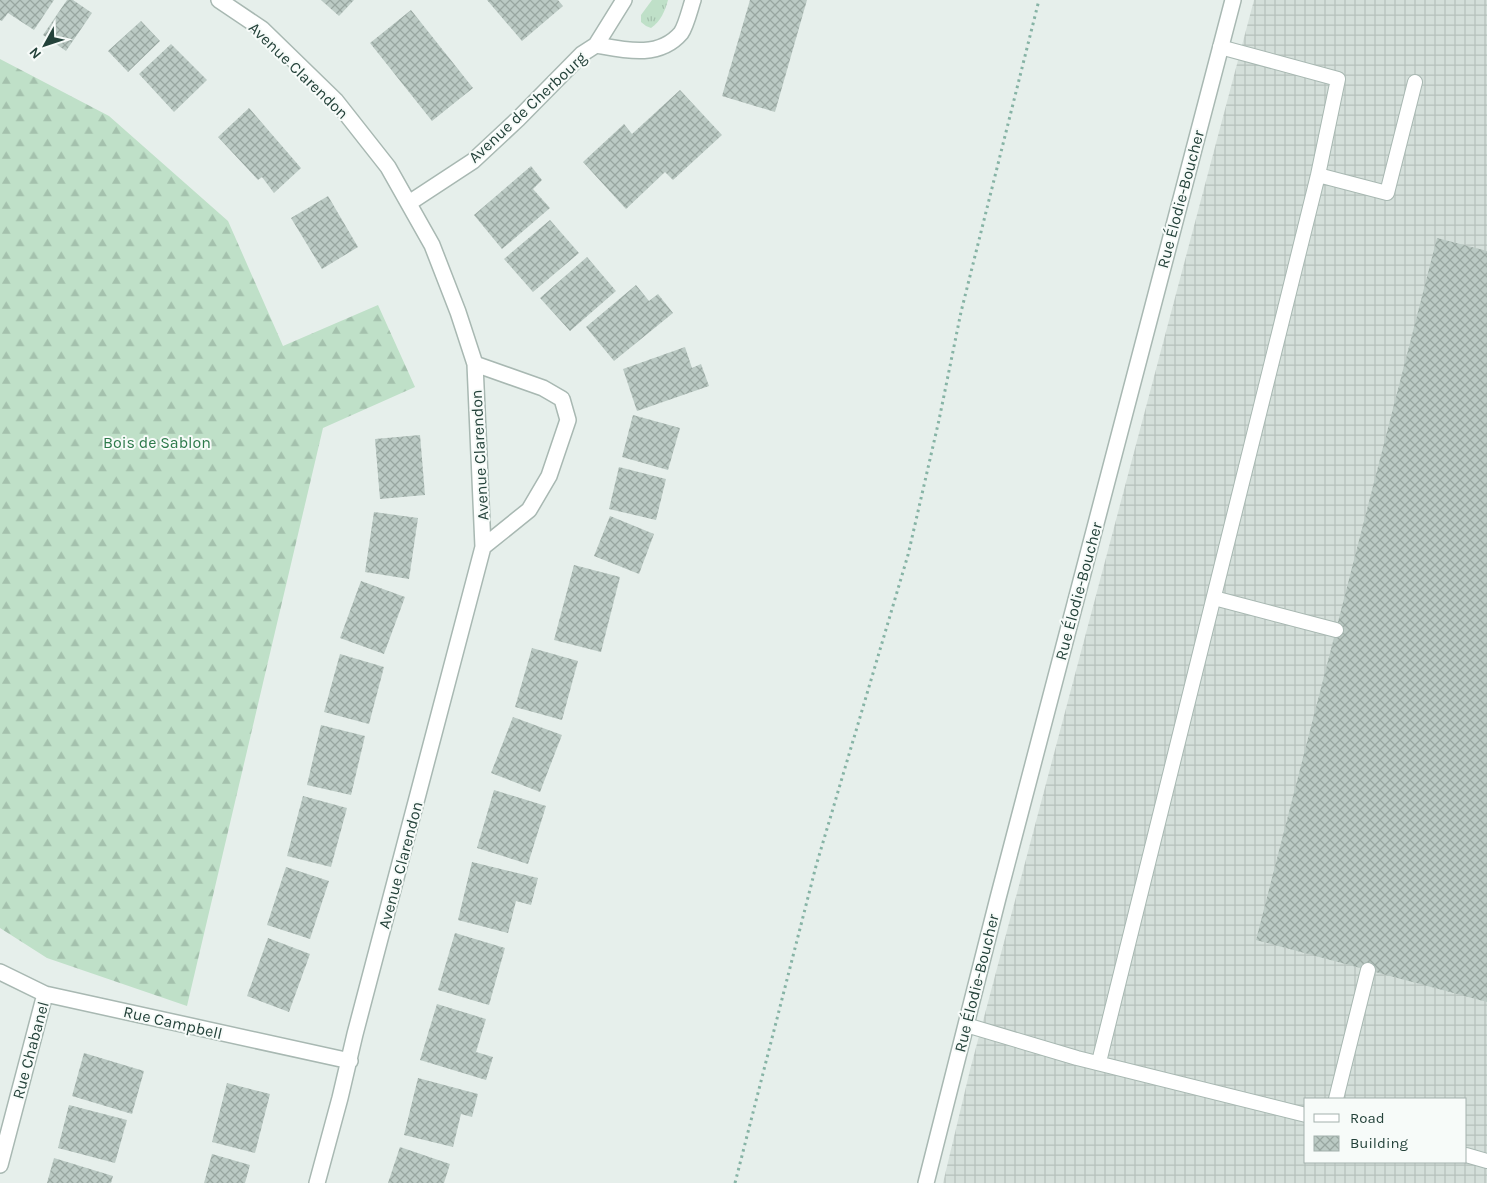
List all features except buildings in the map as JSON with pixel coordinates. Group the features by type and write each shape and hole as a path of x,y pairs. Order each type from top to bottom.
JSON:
{"street":[{"name":"Avenue Clarendon","path":"219,0 262,30 336,101 388,167 432,245 458,312 474,364 483,547 317,1183"},
{"name":"Avenue de Cherbourg","path":"409,203 473,161 541,97 582,54 596,45 624,0"},
{"name":"Avenue de Cherbourg","path":"596,45 637,52 666,45 681,32 693,0"},
{"name":"Rue Élodie-Boucher","path":"926,1183 998,898 1233,0"},
{"name":"Avenue Clarendon","path":"474,364 543,388 562,399 568,420 549,476 529,510 483,547"},
{"name":"Rue Campbell","path":"0,972 45,994 350,1061"},
{"name":"Rue Chabanel","path":"0,1165 45,994"}],"lane":[{"path":"1099,1062 1318,175 1338,79 1220,47"},
{"path":"1318,175 1387,193 1415,82"},
{"path":"1214,598 1336,630"},
{"path":"1336,1098 1368,970"},
{"path":"966,1025 1077,1058 1304,1114"},
{"path":"1467,1155 1487,1161"}],"path":[{"path":"735,1183 818,858 908,554 937,430 961,312 1039,0"}],"shaded area":[{"path":"1254,0 1487,0 1487,1183 943,1183 970,1070"}],"green space":[{"path":"652,0 668,0 662,16 651,28 641,22 641,15"},
{"name":"Bois de Sablon","path":"0,59 109,116 228,221 283,346 378,305 415,387 323,428 187,1006 47,958 0,928"}]}
